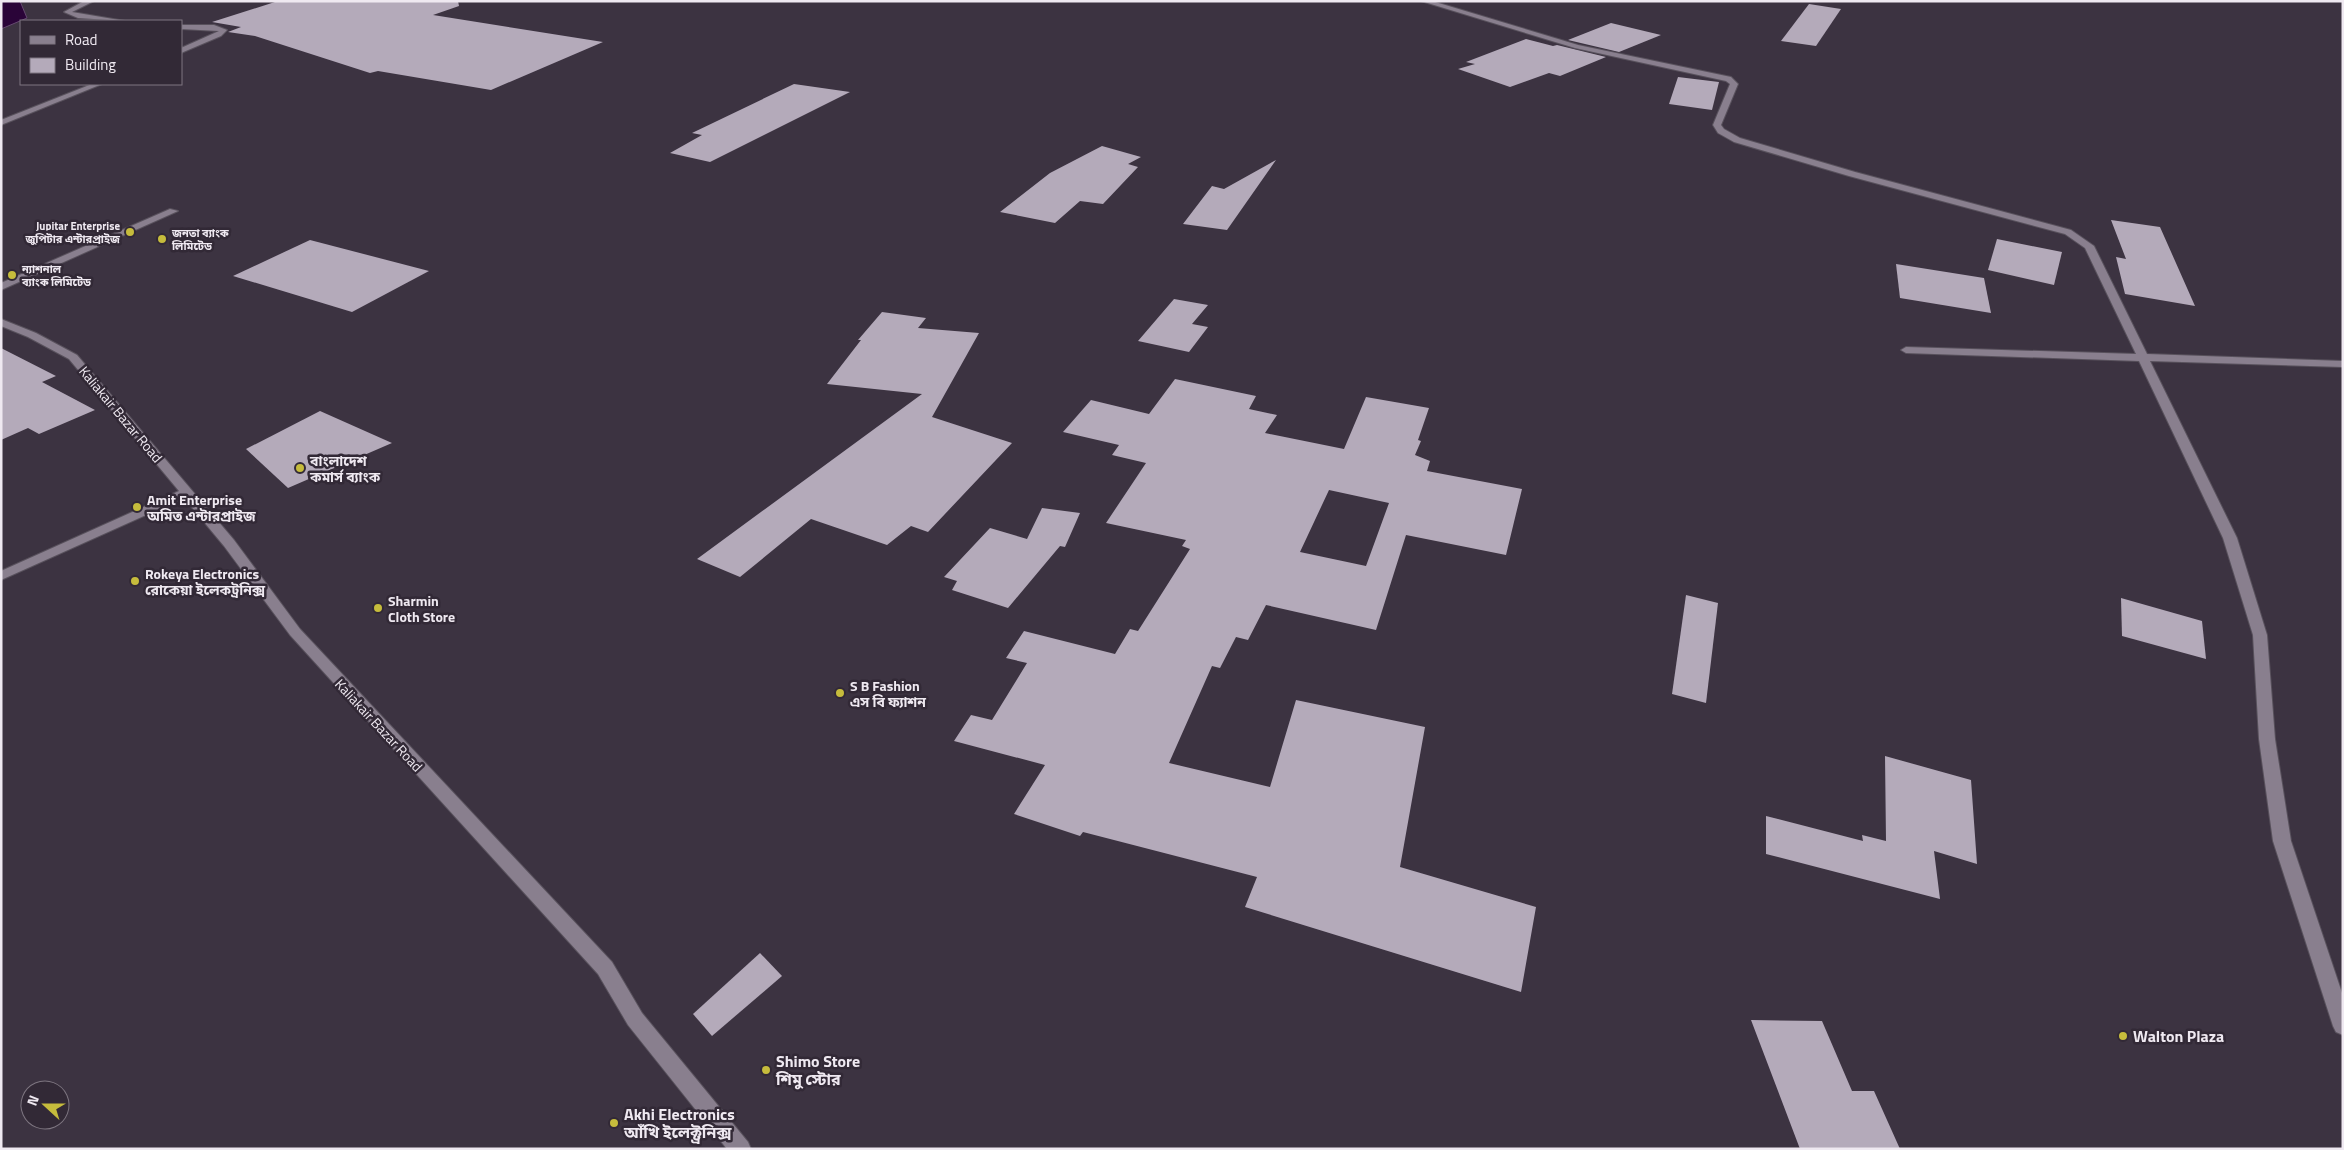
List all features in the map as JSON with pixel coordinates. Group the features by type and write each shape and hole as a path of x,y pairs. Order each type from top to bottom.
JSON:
{"street":[{"path":"91,1 78,5 67,12 78,16 113,20"},
{"path":"1424,1 1578,47 1728,79 1734,84 1717,124 1721,131 1737,140 1852,174 2068,232 2089,246 2230,538 2260,635 2267,739 2282,841 2343,1026"},
{"path":"182,27 214,27 224,30 219,36 182,51"},
{"path":"1,123 96,85"},
{"path":"1,287 173,211"},
{"name":"Kaliakair Bazar Road","path":"1,322 32,335 73,358 229,543 295,632 605,968 635,1019 741,1149"},
{"path":"1906,350 2343,364"},
{"path":"1,576 187,492"}],"shaded area":[{"path":"1,1 20,1 27,18 1,29"}],"building":[{"path":"278,1 458,1 459,6 433,15 603,42 491,90 378,71 370,73 255,36 228,32 241,27 212,22"},
{"path":"1809,4 1841,9 1816,46 1781,41"},
{"path":"1611,23 1661,35 1619,52 1568,40"},
{"path":"1526,39 1606,57 1560,76 1549,73 1510,87 1458,69 1475,64 1466,62"},
{"path":"1678,77 1719,82 1712,110 1669,104"},
{"path":"794,84 850,92 710,162 670,153 702,135 692,133"},
{"path":"1102,146 1141,157 1128,164 1138,167 1103,204 1080,201 1055,223 1000,212 1050,173"},
{"path":"1276,160 1227,230 1183,224 1212,186 1224,189"},
{"path":"2111,220 2160,227 2195,306 2125,294 2116,257 2126,259"},
{"path":"1997,239 2062,252 2054,285 1988,270"},
{"path":"310,240 429,271 352,312 233,276"},
{"path":"1896,264 1984,278 1991,313 1900,298"},
{"path":"1174,299 1208,305 1192,324 1208,327 1189,352 1138,341"},
{"path":"882,312 926,318 918,328 979,333 932,417 1012,443 928,532 911,526 887,545 811,519 740,577 697,559 922,394 827,384 861,340 858,340"},
{"path":"1,348 56,376 42,382 95,410 39,434 28,428 1,440"},
{"path":"1175,379 1256,396 1249,409 1277,415 1265,433 1344,449 1366,397 1429,408 1418,440 1421,441 1415,455 1430,461 1427,471 1522,489 1506,555 1406,535 1376,630 1266,605 1248,640 1236,637 1220,668 1212,666 1169,763 1270,787 1296,700 1425,727 1400,867 1536,907 1521,992 1245,907 1257,877 1083,832 1080,836 1014,814 1045,765 954,741 971,715 992,720 1027,663 1006,658 1024,631 1115,654 1130,629 1138,631 1190,549 1182,546 1186,540 1106,523 1146,463 1112,455 1119,445 1063,432 1091,400 1149,414","holes":["1329,490 1389,503 1366,566 1300,552"]},
{"name":"বাংলাদেশ কমার্স ব্যাংক","path":"320,411 392,443 288,488 246,449"},
{"path":"1042,508 1080,513 1065,547 1060,546 1008,608 952,590 957,581 944,577 990,528 1027,539"},
{"path":"1686,595 1718,603 1706,703 1672,694"},
{"path":"2121,598 2202,621 2206,659 2122,636"},
{"path":"1885,756 1971,780 1977,864 1934,851 1940,899 1766,854 1766,816 1863,841 1862,835 1886,841"},
{"path":"760,953 782,976 712,1036 693,1014"},
{"path":"1751,1020 1822,1021 1852,1091 1874,1091 1900,1149 1800,1149"}],"place":[{"name":"Jupitar Enterprise জুপিটার এন্টারপ্রাইজ","path":"130,232"},
{"name":"জনতা ব্যাংক লিমিটেড","path":"162,239"},
{"name":"ন্যাশনাল ব্যাংক লিমিটেড","path":"12,275"},
{"name":"বাংলাদেশ কমার্স ব্যাংক","path":"300,468"},
{"name":"Amit Enterprise অমিত এন্টারপ্রাইজ","path":"137,507"},
{"name":"Rokeya Electronics রোকেয়া ইলেকট্রনিক্স","path":"135,581"},
{"name":"Sharmin Cloth Store","path":"378,608"},
{"name":"S B Fashion এস বি ফ্যাশন","path":"840,693"},
{"name":"Walton Plaza","path":"2123,1036"},
{"name":"Shimo Store শিমু স্টোর","path":"766,1070"},
{"name":"Akhi Electronics আঁখি ইলেক্ট্রনিক্স","path":"614,1123"}]}
